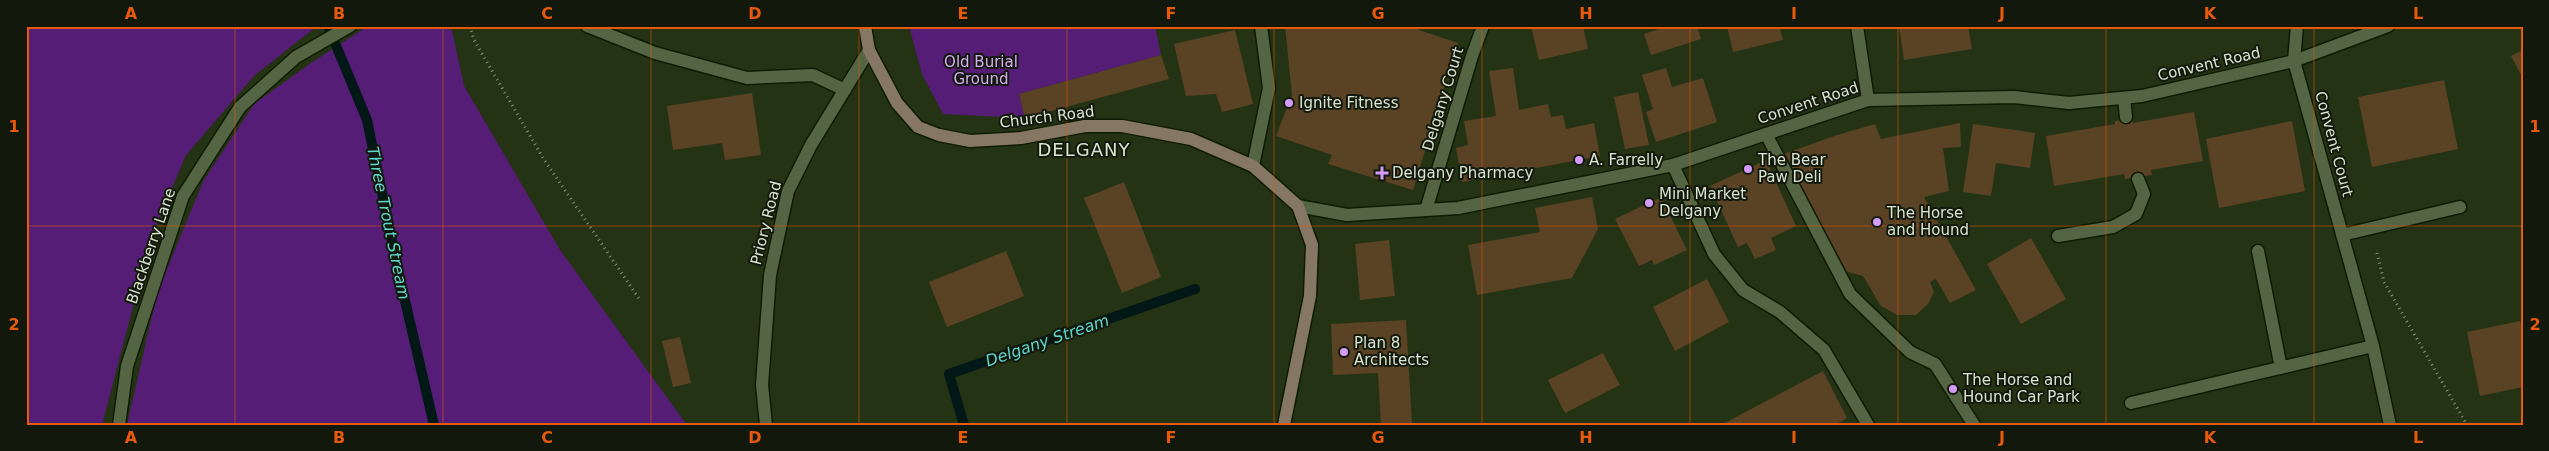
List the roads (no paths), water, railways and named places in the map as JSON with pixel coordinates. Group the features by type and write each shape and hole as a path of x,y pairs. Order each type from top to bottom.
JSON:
{"main road":[{"name":"Church Road","path":"865,26 870,50 897,103 918,127 939,135 970,141 1021,138 1085,126 1122,126 1191,139 1254,166 1298,206 1312,245 1310,296 1284,425"}],"street":[{"name":"Blackberry Lane","path":"119,425 127,366 183,196 240,107 296,57 350,26"},
{"path":"587,26 656,53 747,78 814,75 845,90"},
{"path":"1254,166 1269,88 1261,26"},
{"name":"Delgany Court","path":"1426,210 1472,56 1483,26"},
{"path":"1857,26 1868,100"},
{"path":"2294,61 2297,26"},
{"name":"Convent Road","path":"1298,206 1347,215 1458,208 1673,165 1868,100 2014,97 2069,103 2142,96 2294,61 2388,26"},
{"name":"Priory Road","path":"766,425 762,386 770,275 788,191 810,145 870,50"},
{"name":"Convent Court","path":"2294,61 2373,346 2390,425"},
{"path":"2124,98 2126,117"},
{"path":"1766,134 1850,294 1910,352 1935,364 1974,425"},
{"path":"1673,165 1714,254 1743,290 1780,312 1824,350 1868,425"},
{"path":"2058,236 2113,227 2136,214 2144,194 2138,179"},
{"path":"2342,235 2460,207"},
{"path":"2258,252 2281,368"},
{"path":"2131,403 2373,346"}],"waterway":[{"name":"Three Trout Stream","path":"328,26 367,120 399,275 434,425"},
{"name":"Delgany Stream","path":"964,425 949,374 1195,289"}],"place":[{"name":"Ignite Fitness","path":"1289,103"},
{"name":"A. Farrelly","path":"1579,160"},
{"name":"The Bear Paw Deli","path":"1748,169"},
{"name":"Delgany Pharmacy","path":"1382,173"},
{"name":"Mini Market Delgany","path":"1649,203"},
{"name":"The Horse and Hound","path":"1877,222"},
{"name":"Plan 8 Architects","path":"1344,352"},
{"name":"The Horse and Hound Car Park","path":"1953,389"}],"district":[{"name":"DELGANY","path":"1084,150"}],"park label":[{"name":"Old Burial Ground","path":"981,70"}]}
